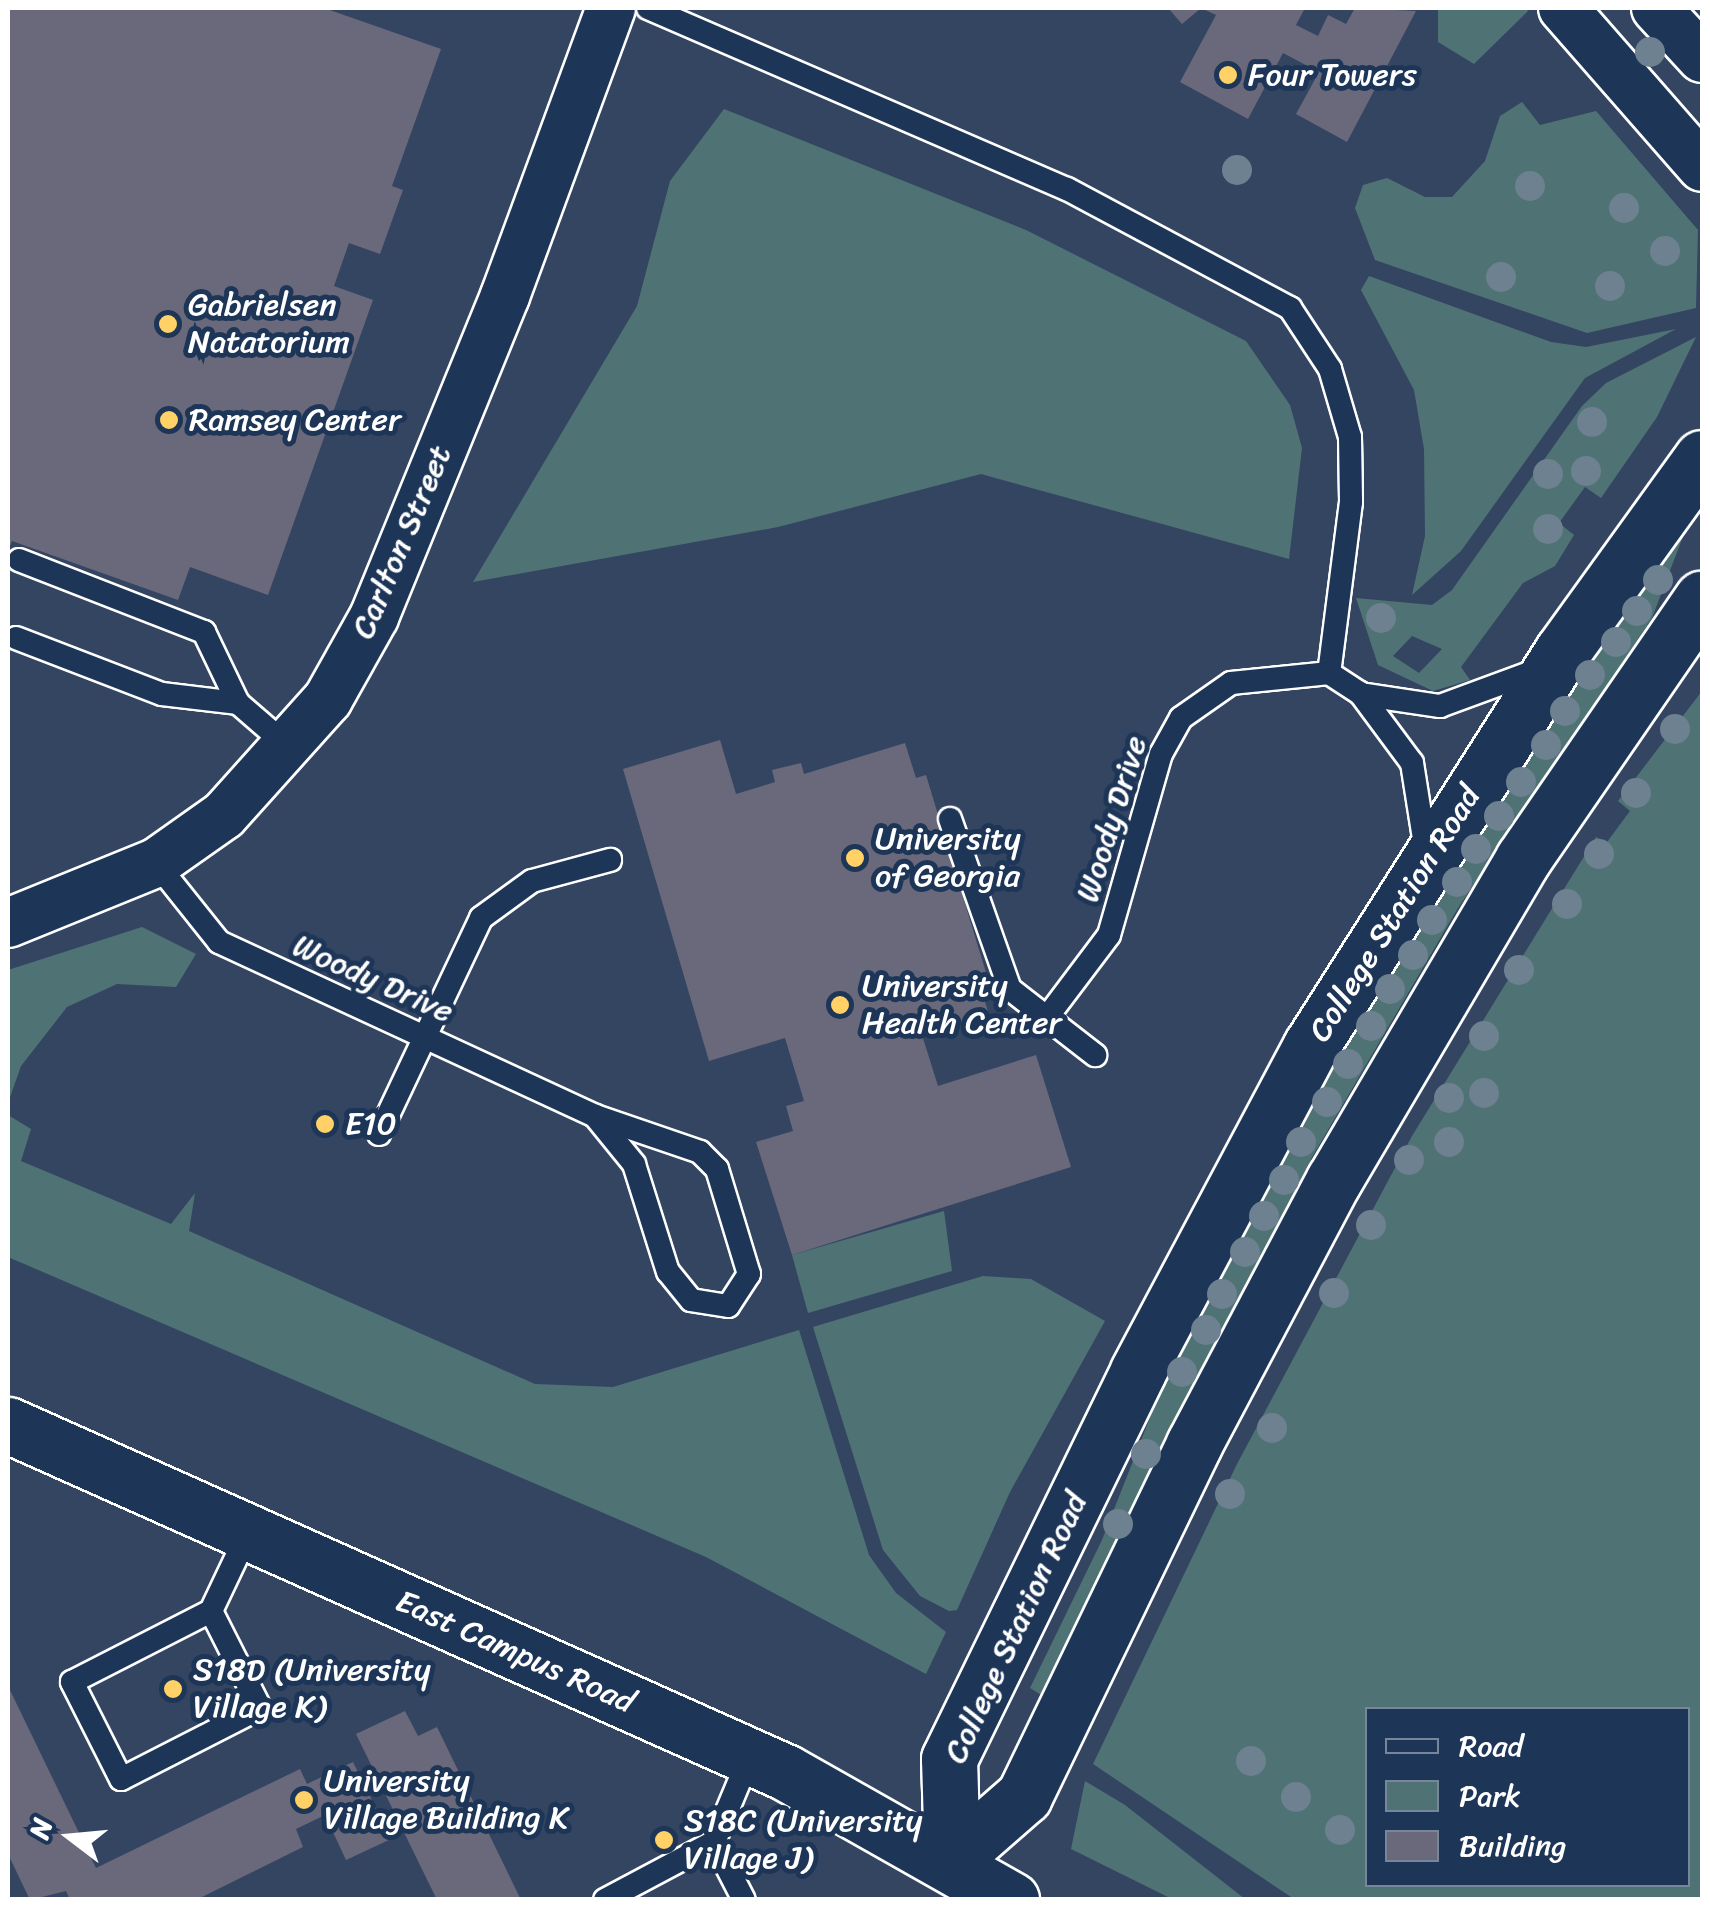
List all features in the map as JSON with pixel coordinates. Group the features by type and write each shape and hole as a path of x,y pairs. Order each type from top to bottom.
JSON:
{"main road":[{"name":"College Station Road","path":"952,1859 949,1759 1164,1321 1311,1046 1562,652 1702,458"},
{"path":"952,1859 1024,1796 1194,1444 1334,1180 1523,858 1702,599"},
{"name":"East Campus Road","path":"8,1426 750,1756 952,1859 1011,1900"}],"street":[{"path":"1562,8 1702,166"},
{"path":"1656,8 1702,58"},
{"name":"Carlton Street","path":"8,923 156,862 224,815 291,749 374,617 604,15"}],"lane":[{"path":"648,8 1067,189 1290,308 1330,369 1350,437 1352,502 1329,674 1360,693 1401,742 1421,786 1421,868"},
{"path":"19,560 204,632 238,703 291,749"},
{"path":"16,638 162,694 238,703"},
{"path":"1360,693 1417,706 1467,701 1562,652"},
{"name":"Woody Drive","path":"1044,1020 1109,935 1161,754 1181,718 1252,675 1329,674"},
{"path":"950,819 1004,978 1044,1020 1096,1055"},
{"path":"379,1134 481,918 532,881 610,860"},
{"name":"Woody Drive","path":"156,862 219,942 595,1116 700,1152 717,1169 750,1274 728,1306 691,1300 668,1272 634,1164 595,1116"},
{"path":"211,1611 260,1708 121,1779 72,1682 211,1611 248,1533"},
{"path":"605,1900 714,1842 750,1756"},
{"path":"714,1842 744,1900"}],"shaded area":[{"name":"University of Georgia","path":"8,8 1702,8 1702,1899 8,1900"}],"green space":[{"path":"1438,8 1528,11 1474,64 1438,42"},
{"path":"1522,102 1540,125 1596,111 1698,230 1696,308 1587,333 1375,260 1355,208 1363,185 1387,178 1425,197 1452,197 1485,161 1500,116"},
{"path":"724,109 1026,230 1246,341 1290,405 1302,448 1289,559 981,474 778,527 473,582 637,306 670,181"},
{"path":"1369,276 1551,342 1586,347 1676,329 1585,378 1461,551 1412,595 1425,536 1424,449 1414,390 1361,290"},
{"path":"1696,337 1657,417 1601,498 1585,487 1559,523 1574,535 1555,566 1523,583 1461,667 1470,680 1433,691 1378,665 1356,598 1432,605 1452,590 1582,406 1606,383","holes":["1412,636 1442,649 1419,673 1393,656"]},
{"path":"1690,518 1652,618 1458,908 1311,1159 1046,1698 1030,1688 1102,1540 1171,1364 1318,1087 1453,863"},
{"path":"1702,691 1702,1899 1294,1899 1093,1764 1237,1464 1412,1136 1596,837 1607,842 1630,811 1618,801"},
{"path":"142,927 196,954 176,987 117,984 67,1007 21,1066 8,1103 8,970"},
{"path":"8,1115 31,1129 21,1161 171,1224 195,1193 189,1231 535,1384 613,1387 799,1330 869,1555 896,1593 946,1632 926,1674 706,1557 8,1257"},
{"path":"944,1211 952,1271 808,1313 792,1255"},
{"path":"983,1276 1031,1279 1105,1321 1010,1492 957,1610 949,1611 920,1596 883,1550 813,1327"},
{"path":"1085,1781 1125,1805 1245,1899 1172,1899 1071,1849"}],"building":[{"name":"Ramsey Center","path":"8,8 324,8 441,49 392,186 403,190 380,254 349,243 334,286 373,300 268,595 190,567 178,600 12,541 8,551"},
{"path":"1168,8 1201,8 1182,24"},
{"name":"Four Towers","path":"1201,8 1305,8 1296,25 1318,36 1328,15 1346,24 1355,8 1416,11 1347,142 1296,114 1319,72 1283,53 1248,119 1180,82 1216,15"},
{"name":"University Health Center","path":"720,740 736,794 775,782 772,770 801,763 804,774 905,743 916,778 926,775 987,976 978,978 989,1015 922,1035 938,1086 1036,1055 1071,1167 792,1255 756,1142 793,1131 786,1106 804,1101 785,1038 709,1061 623,769"},
{"name":"University Village Building K","path":"8,1686 96,1868 300,1769 307,1784 353,1762 391,1839 346,1860 325,1815 296,1829 303,1847 196,1900 70,1900 66,1891 30,1900 8,1854"},
{"path":"405,1711 418,1736 437,1727 521,1900 437,1900 356,1734"}],"place":[{"name":"Four Towers","path":"1228,75"},
{"name":"Gabrielsen Natatorium","path":"168,324"},
{"name":"Ramsey Center","path":"169,420"},
{"name":"University of Georgia","path":"855,858"},
{"name":"University Health Center","path":"840,1005"},
{"name":"E10","path":"325,1124"},
{"name":"S18D (University Village K)","path":"173,1689"},
{"name":"University Village Building K","path":"304,1800"},
{"name":"S18C (University Village J)","path":"664,1840"}]}
